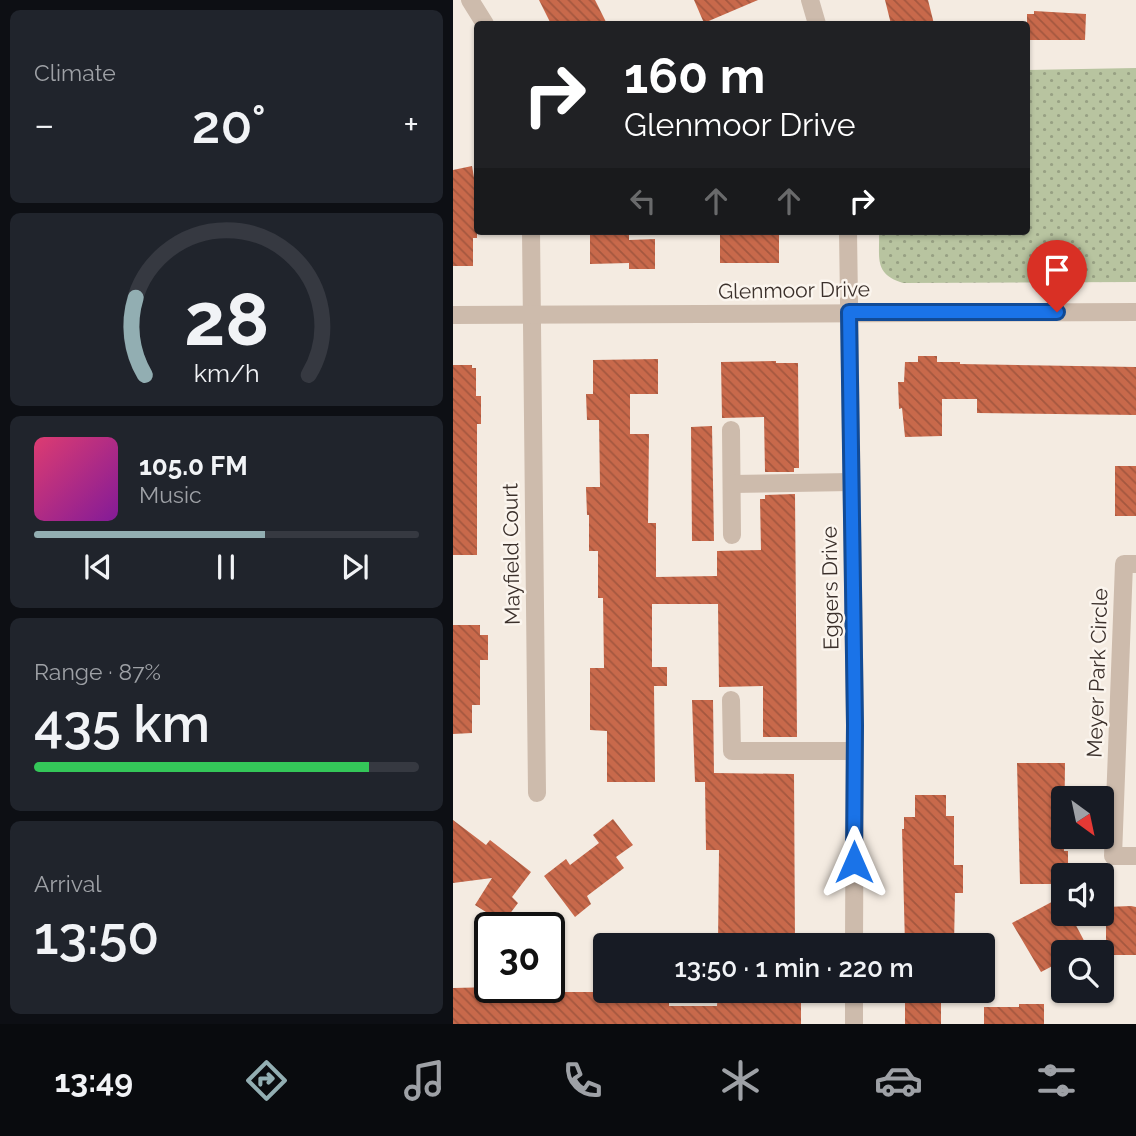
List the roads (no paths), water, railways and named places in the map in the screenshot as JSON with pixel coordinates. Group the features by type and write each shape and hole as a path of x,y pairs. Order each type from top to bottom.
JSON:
{"street":[{"path":"470,0 483,21"},
{"path":"810,0 816,21"},
{"name":"Mayfield Court","path":"531,235 536,793"},
{"name":"Eggers Drive","path":"848,235 854,933"},
{"name":"Glenmoor Drive","path":"453,315 1136,312"},
{"path":"731,430 732,535"},
{"path":"732,484 851,482"},
{"name":"Meyer Park Circle","path":"1136,564 1124,564 1113,856 1136,856"},
{"path":"731,700 732,751 854,751"},
{"path":"854,1003 854,1024"}]}
